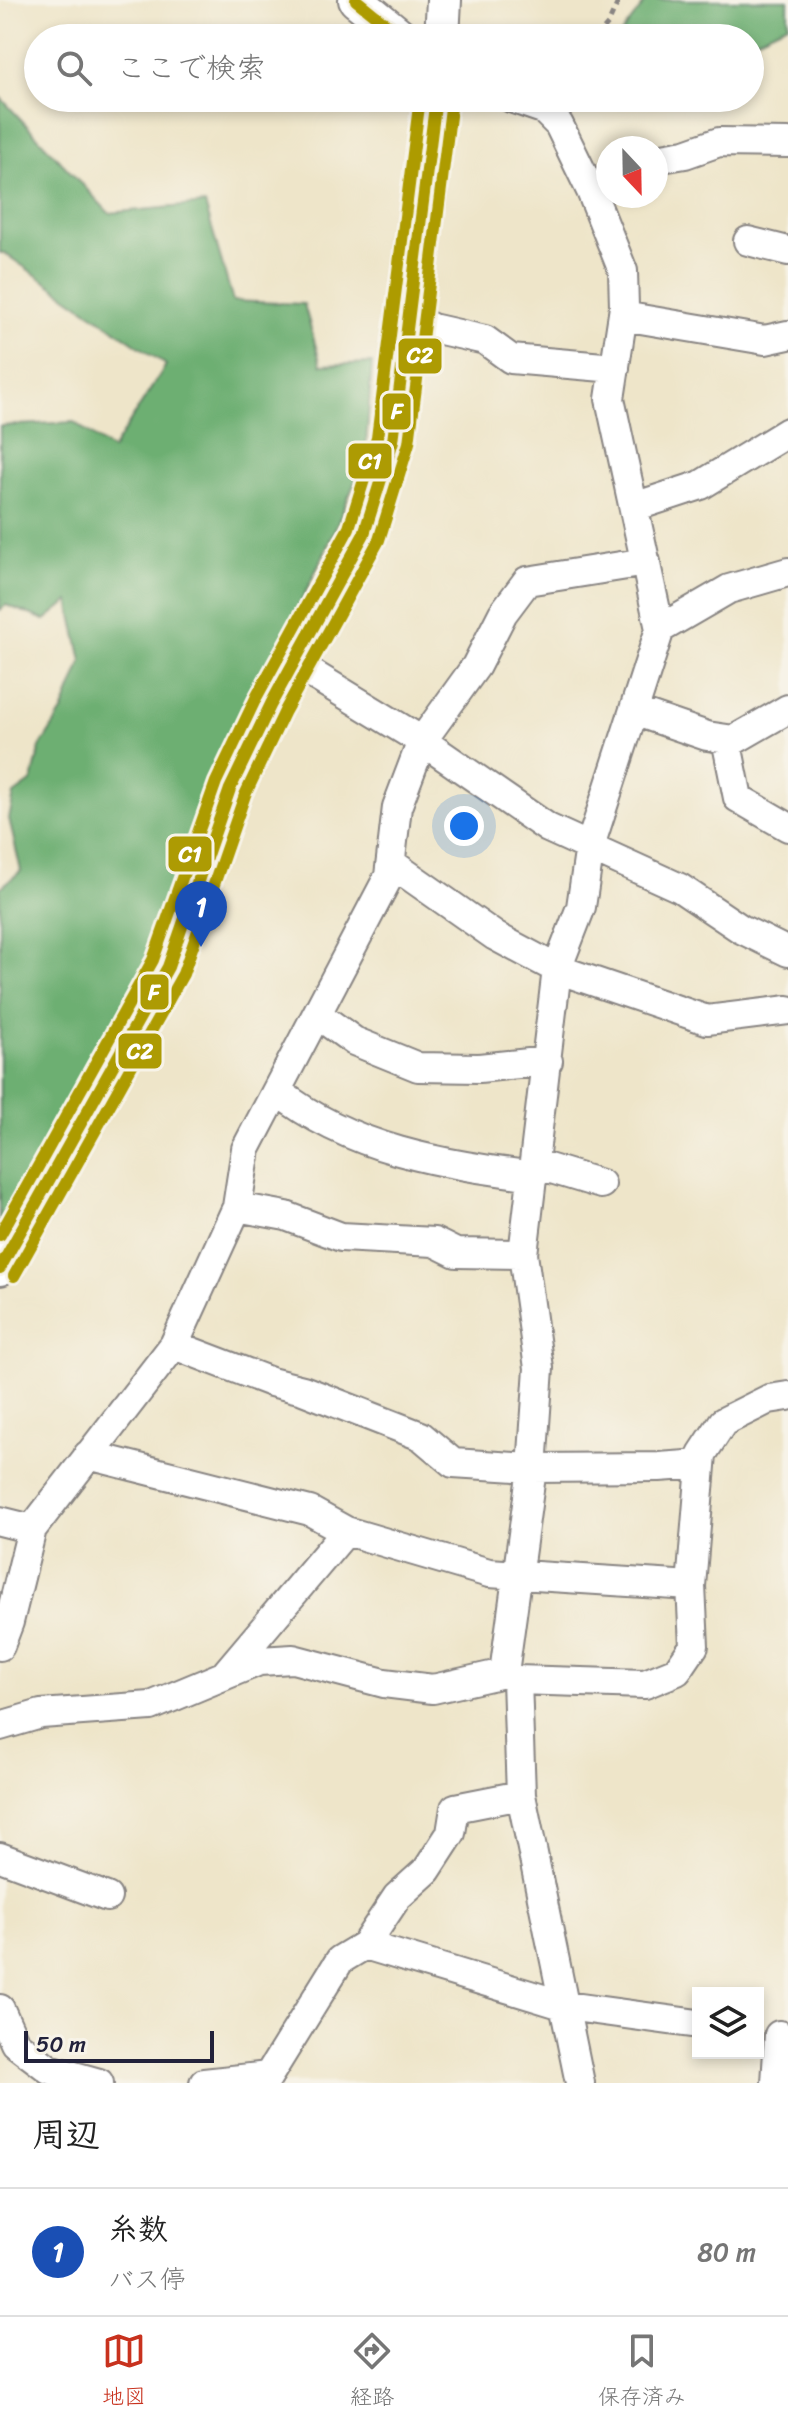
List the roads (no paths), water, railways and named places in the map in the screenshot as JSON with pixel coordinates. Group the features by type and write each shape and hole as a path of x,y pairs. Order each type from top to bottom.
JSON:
{"street":[{"path":"356,0 386,24"},
{"path":"443,24 444,0"},
{"path":"0,1268 168,967 230,789 271,704 364,534 393,441 434,112"},
{"path":"546,112 559,125 596,181"},
{"path":"668,157 719,142 788,143"},
{"path":"580,2083 521,1795 510,1677 516,1576 532,1468 539,1368 523,1254 557,969 581,907 590,846 660,629 610,399 623,316 623,271 605,208"},
{"path":"748,241 788,251"},
{"path":"408,316 432,328 485,340 511,359 615,368"},
{"path":"623,316 765,340 788,335"},
{"path":"634,507 701,485 788,432"},
{"path":"0,1646 32,1529 174,1345 237,1207 246,1149 389,876 397,807 422,741 476,666 503,613 527,581 646,562"},
{"path":"660,629 729,589 788,572"},
{"path":"294,663 422,741 548,828 680,888 741,929 788,952"},
{"path":"634,711 707,736 734,740 788,709"},
{"path":"726,739 738,798 788,827"},
{"path":"391,863 495,936 557,969 707,1020 788,1010"},
{"path":"318,1015 354,1041 418,1067 479,1068 548,1061"},
{"path":"277,1091 301,1111 347,1135 443,1164 534,1170 601,1184"},
{"path":"237,1207 286,1216 341,1237 434,1242 456,1253 523,1254"},
{"path":"174,1345 421,1436 453,1463 532,1468 701,1464"},
{"path":"0,1726 41,1714 151,1706 259,1661 293,1659 384,1683 433,1689 510,1677 645,1684 677,1671 694,1646 691,1586 702,1454 723,1422 769,1399 788,1396"},
{"path":"88,1455 310,1511 346,1531 489,1573 691,1586"},
{"path":"0,1521 32,1529"},
{"path":"226,1673 346,1531"},
{"path":"204,2083 266,2080 340,1960 365,1945 397,1897 427,1870 451,1833 455,1808 521,1795"},
{"path":"0,1857 107,1897"},
{"path":"365,1945 566,2006 692,2023"},
{"path":"0,2009 15,2043 61,2078 99,2083"},
{"path":"775,2034 776,2083"}],"place":[{"name":"糸数","path":"201,947"}]}
